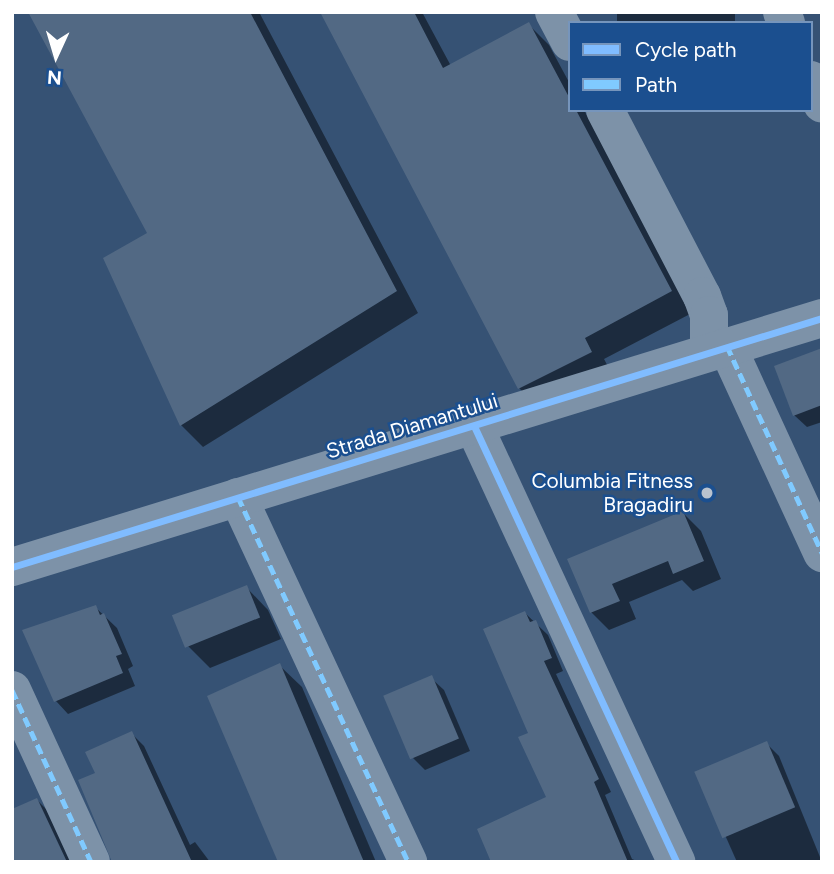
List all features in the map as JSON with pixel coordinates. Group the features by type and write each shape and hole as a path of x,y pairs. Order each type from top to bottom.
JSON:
{"street":[{"path":"554,12 568,38"},
{"path":"813,84 822,104"},
{"path":"606,112 702,296 718,349 822,553"},
{"name":"Strada Diamantului","path":"12,567 822,318"},
{"path":"474,426 676,862"},
{"path":"239,497 408,862"},
{"path":"12,690 91,862"}],"building":[{"path":"28,12 250,12 397,291 180,426 103,258 147,233"},
{"path":"320,12 414,12 443,68 529,22 568,95 568,112 577,112 672,291 585,338 592,352 518,389"},
{"path":"822,348 822,405 793,416 774,366"},
{"path":"683,511 704,561 673,574 668,561 612,584 620,601 590,613 567,559"},
{"path":"247,585 260,617 185,648 172,615"},
{"path":"96,605 100,615 104,613 122,654 116,656 123,673 54,702 22,630"},
{"path":"525,611 530,622 536,620 552,658 544,661 599,779 594,782 628,862 491,862 477,829 546,797 518,737 528,733 483,629"},
{"path":"280,663 364,862 278,862 207,696"},
{"path":"432,675 459,739 410,759 383,696"},
{"path":"132,731 192,862 112,862 78,780 95,773 85,752"},
{"path":"767,741 795,807 722,838 694,772"},
{"path":"37,798 67,862 12,862 12,809"}],"marked path":[{"path":"727,346 822,553"},
{"path":"238,497 408,862"},
{"path":"12,690 91,862"}],"cycle path":[{"path":"12,567 822,318"},
{"path":"474,426 676,862"}],"place":[{"name":"Columbia Fitness Bragadiru","path":"707,493"}]}
